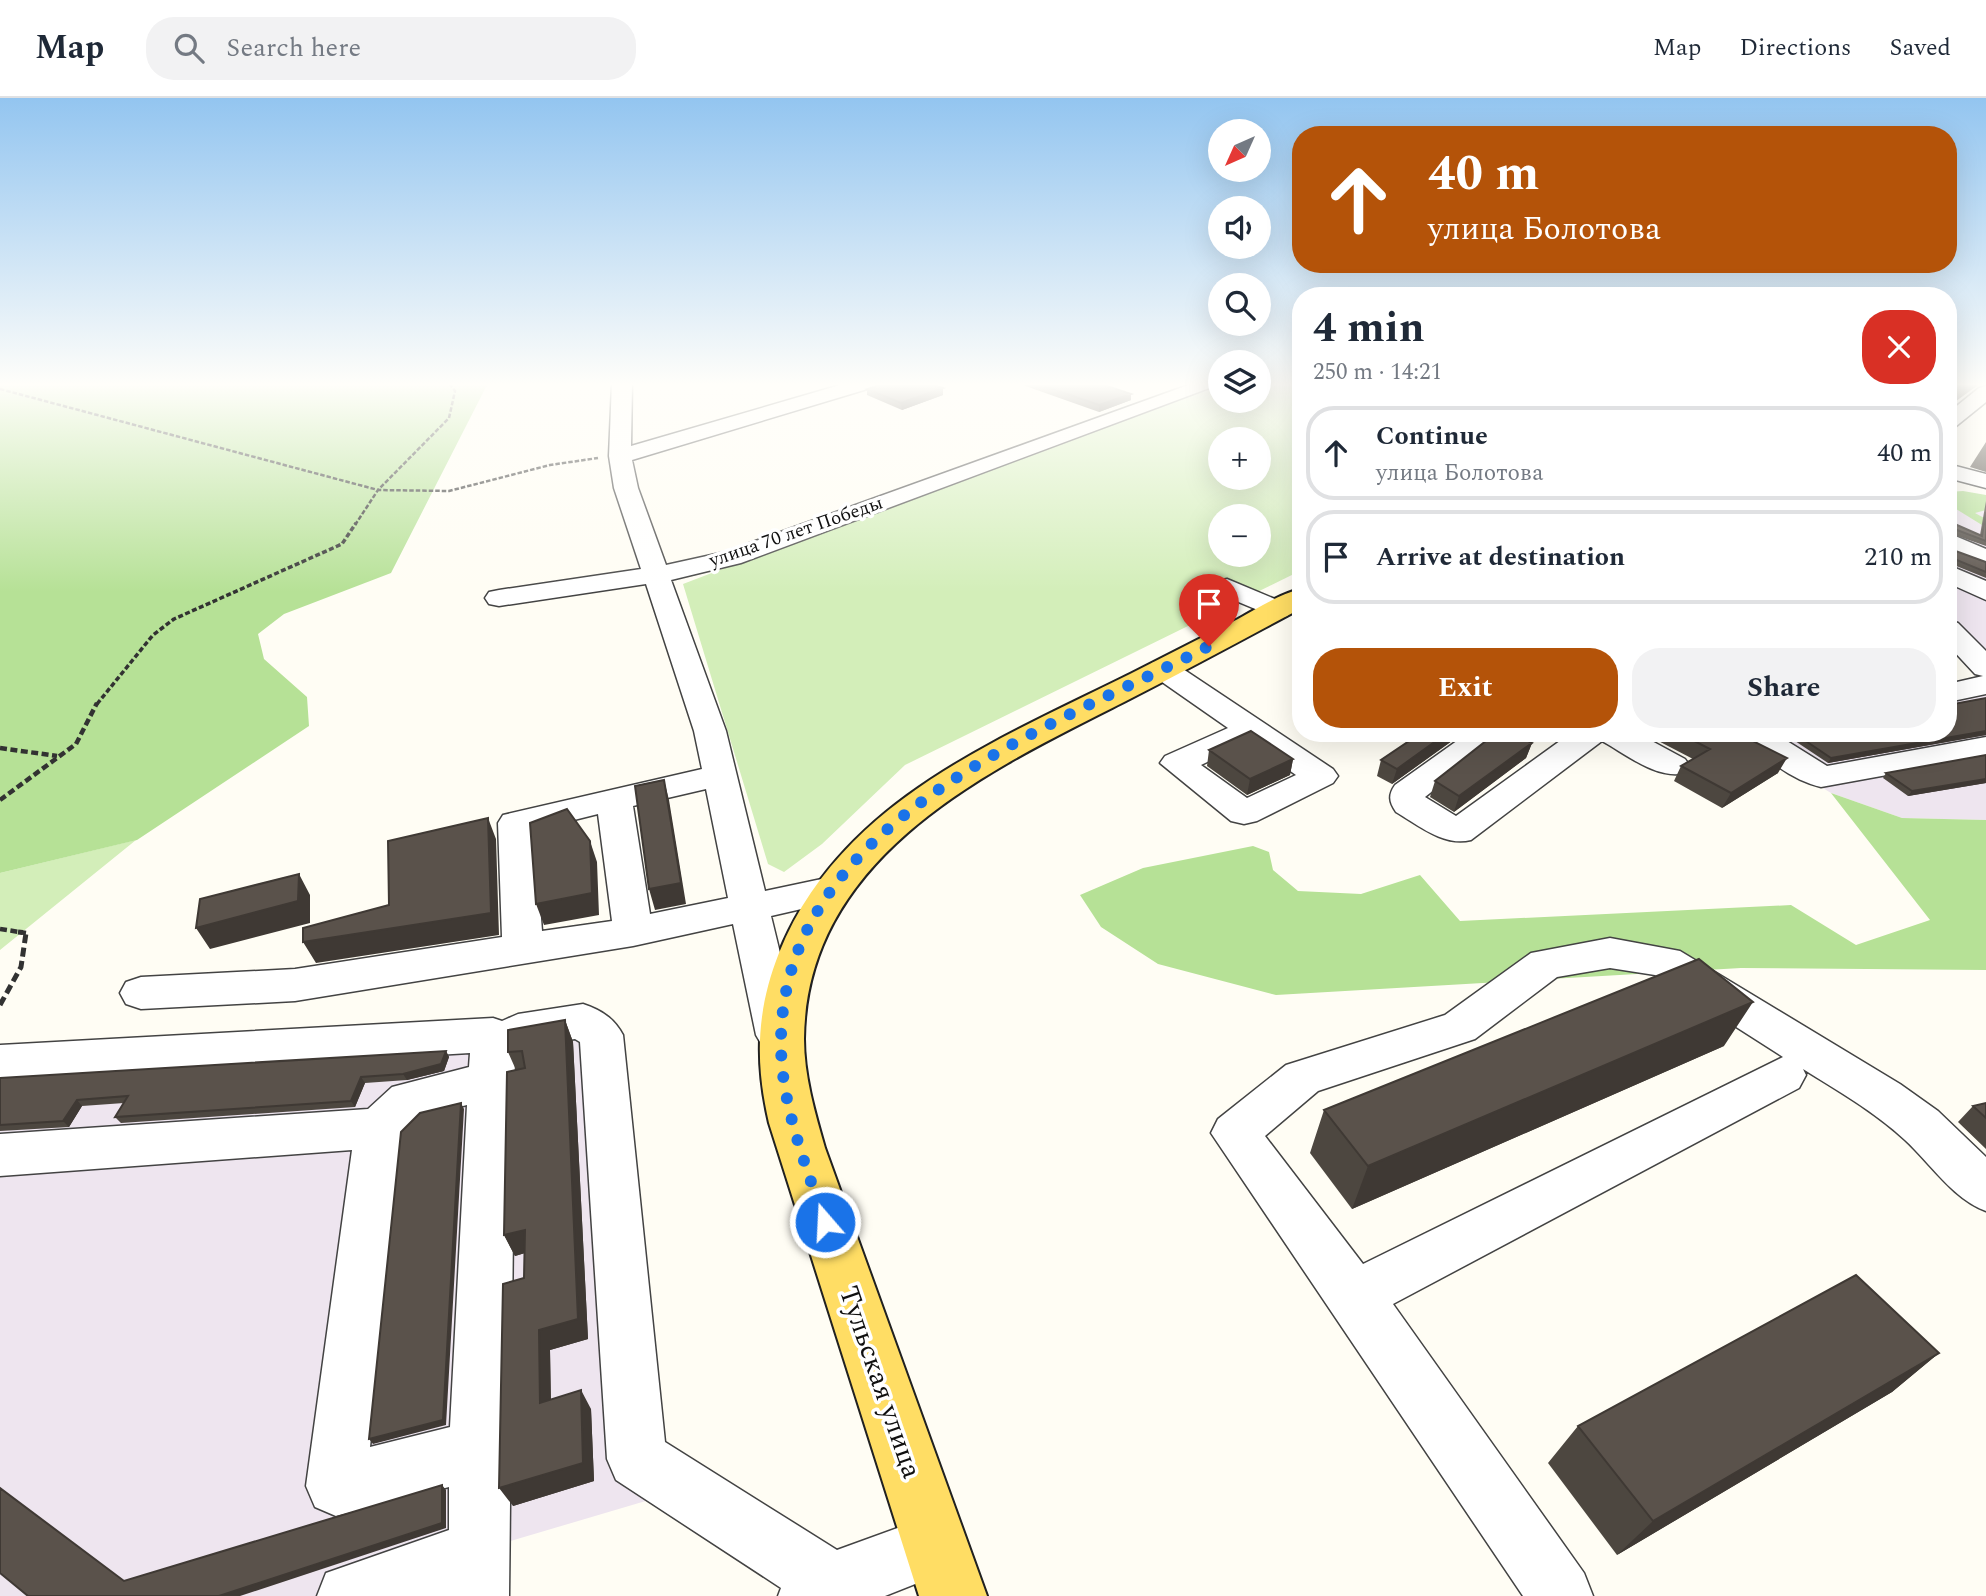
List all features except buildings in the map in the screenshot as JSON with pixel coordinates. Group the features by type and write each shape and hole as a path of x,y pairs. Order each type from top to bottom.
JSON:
{"main road":[{"name":"Тульская улица","path":"944,1571 800,1148 784,1088 781,1046 784,1013 797,957 809,926 831,890 891,825 951,780 1289,604"}],"street":[{"path":"620,453 626,488 710,731 781,1046"},
{"path":"620,456 630,453"},
{"name":"улица 70 лет Победы","path":"499,598 656,575 732,558 1020,453"},
{"path":"1957,473 1986,481"},
{"path":"1957,524 1973,528"},
{"path":"1957,545 1986,559"},
{"path":"1957,578 1986,592"},
{"path":"1227,587 1289,604"},
{"path":"1957,638 1986,668"},
{"path":"1163,669 1252,729"},
{"path":"1957,691 1986,685"},
{"path":"1478,742 1407,793 1408,804 1458,832 1580,742"},
{"path":"1771,742 1772,746 1821,777 1986,747"},
{"path":"523,948 516,824 720,775"},
{"path":"614,799 633,932"},
{"path":"141,993 295,985 633,932 831,890"},
{"path":"1561,1596 1355,1296 1235,1133 1303,1078 1460,1027 1546,964 1610,953 1665,962 1884,1097 1921,1125 1986,1189"},
{"path":"479,1449 337,1486 379,1128 408,1100 492,1058 583,1021 601,1035 637,1459 821,1590 944,1571"},
{"path":"0,1063 492,1058"},
{"path":"349,1596 479,1574 479,1449 492,1058"},
{"path":"1355,1296 1783,1075"},
{"path":"0,1155 379,1128"}],"lane":[{"path":"1629,742 1673,766"}],"path":[{"path":"239,453 378,490 449,491 550,465 620,456"},
{"path":"0,800 16,791 57,756 76,744 99,699 153,635 174,619 342,544 378,490 415,453"},
{"path":"0,748 57,756"},
{"path":"0,929 26,933 21,967 0,1005"}],"shaded area":[{"path":"1957,504 1986,506 1986,820 1902,818 1831,793 1748,742 1957,742 1957,685 1984,680 1957,628"},
{"path":"609,1015 649,1500 325,1596 0,1596 0,1054"}],"green space":[{"path":"0,453 452,453 391,573 284,614 258,634 264,659 307,697 309,726 137,840 0,873"},
{"path":"1034,453 1208,453 1208,490 1271,490 1271,453 1292,453 1292,575 905,765 822,844 784,872 768,864 683,584"},
{"path":"1957,491 1986,495 1986,510 1975,513 1986,519 1982,525 1957,510"},
{"path":"1831,793 1902,818 1986,820 1986,970 1741,968 1276,995 1158,964 1101,927 1080,895 1143,868 1253,846 1269,852 1273,870 1298,891 1361,894 1420,875 1460,921 1791,905 1856,945 1930,920"},
{"path":"136,840 0,950 0,873"}],"route":[{"path":"825,1222 800,1148 784,1088 781,1046 784,1013 797,957 822,902 863,852 891,825 951,780 1209,646"}]}
